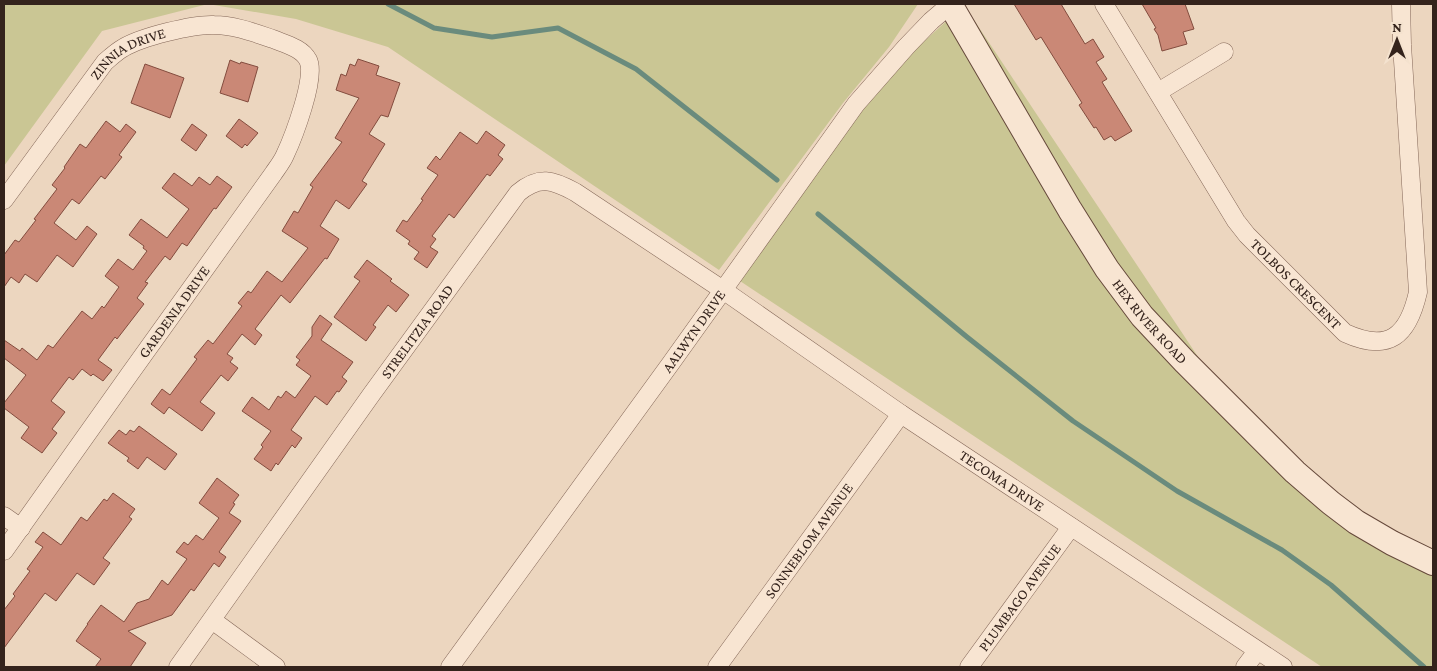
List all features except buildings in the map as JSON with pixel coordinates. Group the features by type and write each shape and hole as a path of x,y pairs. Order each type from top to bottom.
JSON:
{"street":[{"name":"AALWYN DRIVE","path":"450,667 856,104 906,47 950,4"},
{"name":"HEX RIVER ROAD","path":"950,4 1106,269 1142,316 1185,362 1296,472 1331,503 1356,522 1392,543 1433,563"},
{"name":"TOLBOS CRESCENT","path":"1104,4 1236,222 1345,333 1358,339 1370,341 1384,340 1396,336 1404,328 1415,308 1418,292 1401,4"},
{"name":"ZINNIA DRIVE","path":"4,200 105,62 124,47 171,32 199,25 215,24 262,35 290,45 308,59"},
{"path":"1158,92 1224,52"},
{"name":"GARDENIA DRIVE","path":"4,552 273,174 292,140 304,101 310,74 308,59"},
{"name":"STRELITZIA ROAD","path":"178,667 371,395 518,193 526,186 543,180 560,184 576,192 723,290"},
{"name":"TECOMA DRIVE","path":"723,290 901,414 1283,667"},
{"name":"SONNEBLOM AVENUE","path":"717,667 901,414"},
{"path":"4,516 21,528"},
{"name":"PLUMBAGO AVENUE","path":"969,667 1071,526"},
{"path":"212,620 276,667"},
{"path":"1245,667 1257,651"}],"shaded area":[{"path":"4,4 208,4 102,31 4,166"},
{"path":"208,4 918,4 889,47 843,103 719,270 388,47 296,19"},
{"path":"964,5 1264,456 1433,559 1433,667 1322,667 734,277 866,105 907,57"}],"waterway":[{"path":"388,4 434,28 492,37 558,28 636,69 777,180"},
{"path":"818,214 967,337 1073,421 1177,491 1282,550 1331,585 1424,667"}]}
